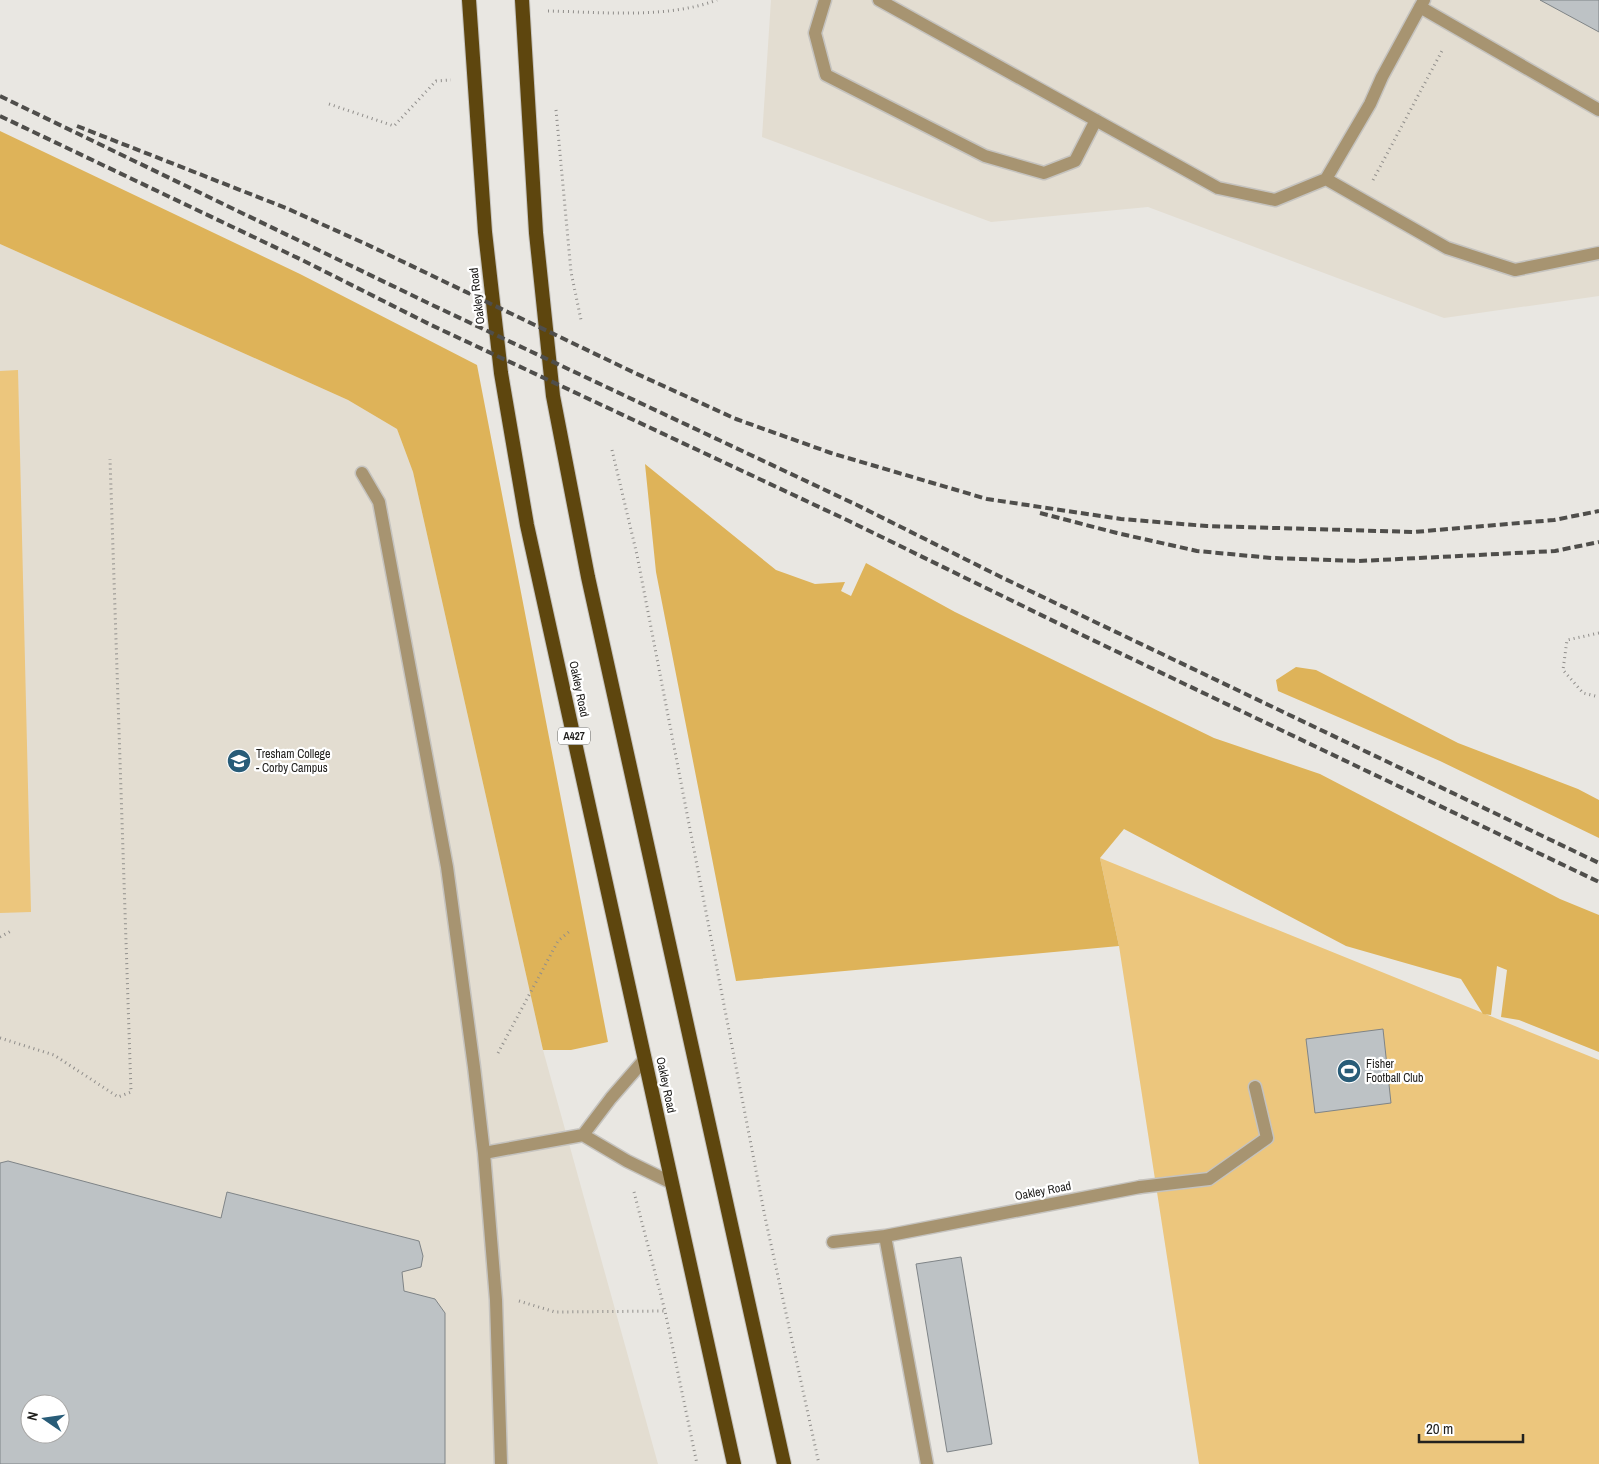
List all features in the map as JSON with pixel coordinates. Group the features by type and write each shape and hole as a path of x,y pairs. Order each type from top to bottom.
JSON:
{"highway":[{"name":"Oakley Road","path":"469,0 485,232 501,373 528,525 734,1464"},
{"path":"522,0 536,233 553,396 590,587 784,1464"}],"street":[{"path":"825,0 815,32 826,75 985,156 1044,173 1075,161 1096,120"},
{"path":"879,0 1218,188 1275,200 1326,179 1370,104 1382,77 1422,4 1454,28 1599,110"},
{"path":"1326,179 1447,248 1515,270 1599,253"},
{"path":"362,473 379,502 447,867 484,1153 496,1300 501,1464"},
{"path":"484,1153 583,1134 645,1059"},
{"name":"Oakley Road","path":"833,1242 885,1236 1140,1187 1209,1179 1267,1138 1255,1087"},
{"path":"583,1134 627,1161 672,1183"},
{"path":"885,1236 927,1464"}],"path":[{"path":"548,19 547,11 661,12 702,6 717,0"},
{"path":"1362,200 1454,28"},
{"path":"329,104 394,126 436,81 448,80"},
{"path":"556,103 571,272 581,320"},
{"path":"612,450 637,555 765,1217 820,1464"},
{"path":"0,1038 54,1055 118,1097 131,1092 110,459"},
{"path":"1599,633 1567,640 1562,670 1583,693 1599,697"},
{"path":"0,937 11,931"},
{"path":"474,1067 495,1057 558,941 570,931"},
{"path":"633,1186 665,1311 698,1464"},
{"path":"496,1300 517,1301 555,1312 665,1311"}],"shaded area":[{"path":"771,0 1599,0 1599,296 1444,318 1148,207 991,222 762,137"},
{"path":"0,131 300,274 477,365 608,1042 571,1050 543,1050 413,472 397,429 348,400 0,244"},
{"name":"Tresham College - Corby Campus","path":"0,244 348,400 397,429 413,472 543,1050 658,1464 0,1464"},
{"path":"18,370 31,912 0,913 0,371"},
{"path":"645,464 776,570 815,584 845,582 841,591 851,596 866,563 955,612 1214,738 1320,774 1560,899 1599,915 1599,1052 1519,1020 1501,1017 1507,970 1497,966 1491,1015 1483,1014 1461,979 1346,946 1124,829 1100,858 1119,946 736,981 656,572"},
{"path":"1296,667 1316,670 1458,743 1578,789 1599,800 1599,838 1440,761 1278,691 1276,680"},
{"path":"1100,858 1599,1060 1599,1464 1199,1464 1119,946"}],"building":[{"path":"1540,0 1599,0 1599,32"},
{"name":"Fisher Football Club","path":"1383,1029 1391,1103 1315,1113 1306,1039"},
{"path":"8,1161 221,1218 227,1192 419,1241 423,1256 421,1267 402,1272 404,1291 435,1299 445,1313 445,1464 0,1464 0,1163"},
{"path":"961,1257 992,1444 947,1452 916,1264"}],"railway":[{"path":"0,96 428,303 857,505 1001,577 1599,863"},
{"path":"0,116 304,261 429,324 849,521 1080,634 1599,882"},
{"path":"77,126 286,208 736,419 831,453 987,499 1121,519 1207,526 1414,532 1554,520 1599,511"},
{"path":"1040,513 1197,551 1272,558 1359,561 1555,551 1599,542"}],"place":[{"name":"Tresham College - Corby Campus","path":"239,761"},
{"name":"Fisher Football Club","path":"1349,1071"}]}
